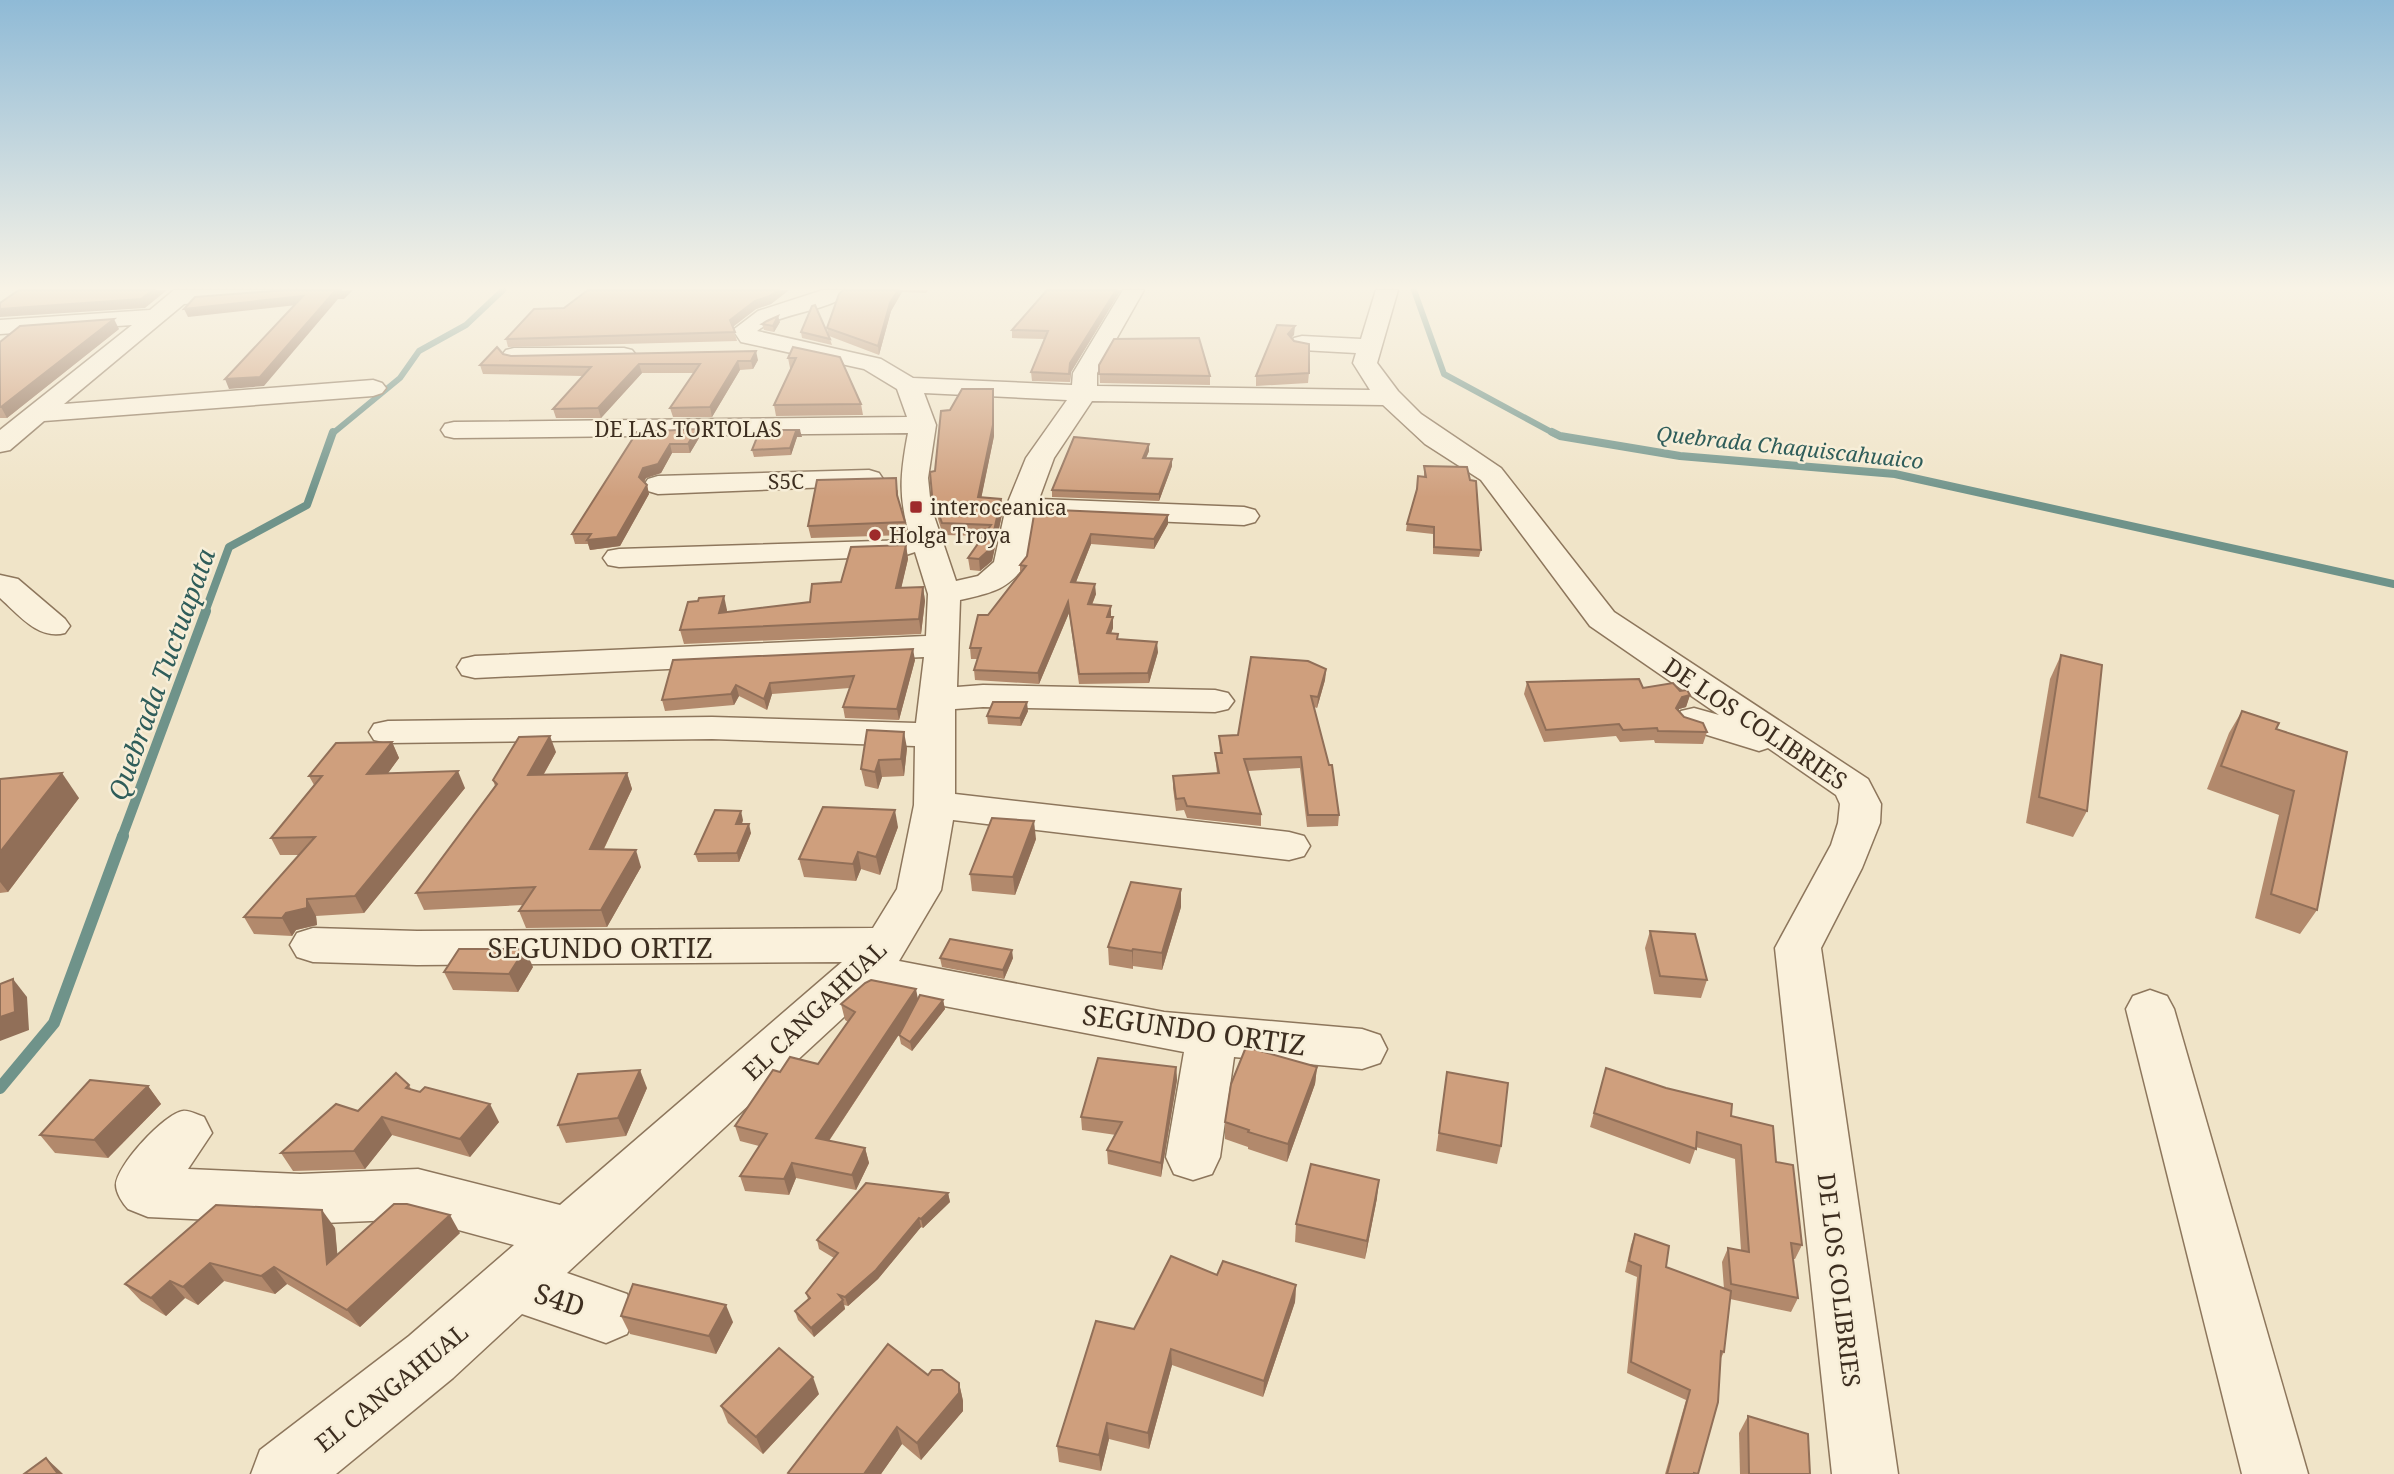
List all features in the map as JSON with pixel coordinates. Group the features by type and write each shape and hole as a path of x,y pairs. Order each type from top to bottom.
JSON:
{"street":[{"path":"0,444 105,359"},
{"path":"844,359 872,364 908,385 1084,393 1392,398"},
{"path":"944,594 972,590 1001,575 1009,565 1021,507 1040,458 1084,393 1085,373 1093,359"},
{"name":"DE LOS COLIBRIES","path":"1367,359 1365,363 1370,373 1422,429 1443,444 1479,463 1491,474 1602,620 1854,788 1861,797 1862,809 1840,873 1805,929 1798,948 1865,1474"},
{"path":"908,385 923,425"},
{"path":"37,414 373,388"},
{"name":"DE LAS TORTOLAS","path":"454,430 923,425"},
{"name":"EL CANGAHUAL","path":"284,1474 431,1357 571,1234 874,958 919,890 935,805 935,718 943,646 944,594 916,507 914,478 923,425"},
{"name":"S5C","path":"658,485 914,478"},
{"path":"1021,507 1244,516"},
{"path":"619,558 929,546"},
{"path":"0,585 6,586 53,626"},
{"path":"475,667 943,646"},
{"path":"388,732 712,728 935,718 984,696 1215,701"},
{"path":"1694,719 1753,740 1779,738"},
{"path":"935,805 1289,846"},
{"name":"SEGUNDO ORTIZ","path":"313,945 874,958 1164,1031 1362,1049"},
{"path":"2150,1009 2275,1474"},
{"path":"1193,1157 1198,1110 1213,1035"},
{"path":"185,1133 144,1182 144,1188 148,1192 300,1199 418,1195 571,1234"},
{"name":"S4D","path":"514,1284 606,1314"}],"building":[{"path":"0,359 63,359 1,407"},
{"path":"244,359 276,359 260,377 225,379"},
{"path":"486,359 752,359 738,361 710,407 670,408 700,364 639,364 598,408 553,409 591,367 480,365"},
{"path":"796,359 841,359 861,404 774,405"},
{"path":"1036,359 1073,359 1069,374 1031,372"},
{"path":"1103,359 1205,359 1210,376 1099,374"},
{"path":"1263,359 1309,359 1309,373 1256,376"},
{"path":"962,389 993,389 993,425 978,497 1001,499 990,549 979,559 968,558 991,525 942,523 932,495 930,472 935,471 941,411 950,410"},
{"path":"697,429 688,444 670,444 658,464 643,468 639,477 647,485 617,537 587,540 591,534 572,534 637,432"},
{"path":"760,430 800,430 796,431 790,448 752,450"},
{"path":"1074,437 1149,444 1143,458 1172,459 1159,494 1052,490"},
{"path":"1424,466 1467,467 1470,480 1476,481 1481,550 1434,547 1434,527 1407,524 1418,476 1426,477"},
{"path":"896,478 897,495 905,522 808,526 817,480"},
{"path":"1035,509 1168,515 1154,539 1091,534 1071,582 1095,584 1088,604 1111,606 1107,617 1113,617 1107,633 1118,634 1117,639 1157,642 1148,673 1079,674 1068,602 1038,673 974,670 981,648 970,648 978,615 988,615 1026,566 1020,565 1027,556"},
{"path":"906,545 896,588 923,587 919,619 680,630 688,602 698,601 699,598 724,596 719,613 810,602 812,584 841,582 851,547"},
{"path":"913,649 897,709 843,707 854,676 770,683 764,699 736,685 731,694 662,700 673,660"},
{"path":"2061,655 2102,665 2087,811 2039,797"},
{"path":"1251,657 1308,661 1326,669 1318,697 1311,696 1329,765 1332,765 1339,815 1308,815 1301,757 1244,759 1261,814 1187,806 1184,798 1176,799 1173,776 1219,773 1215,753 1222,753 1219,736 1238,735"},
{"path":"1639,679 1643,688 1673,683 1680,691 1687,690 1690,695 1682,697 1676,708 1684,717 1703,723 1707,732 1658,731 1657,728 1623,730 1619,724 1546,730 1527,682"},
{"path":"993,702 1027,702 1020,718 987,716"},
{"path":"2242,711 2279,723 2276,729 2347,752 2317,910 2271,894 2294,791 2221,766"},
{"path":"867,730 904,732 901,759 879,760 875,772 861,769"},
{"path":"550,736 528,775 627,773 590,849 636,850 601,910 519,911 535,887 416,893 497,784 493,780 519,737"},
{"path":"392,742 367,774 458,771 355,896 307,899 307,908 286,913 282,918 244,917 315,837 271,838 322,776 309,776 336,743"},
{"path":"62,773 0,852 0,779"},
{"path":"823,807 895,810 876,857 858,852 853,864 799,859"},
{"path":"715,810 741,811 736,824 749,824 737,853 695,854"},
{"path":"992,818 1034,821 1013,877 970,874"},
{"path":"1131,882 1181,889 1162,953 1108,947"},
{"path":"1650,931 1695,934 1707,980 1660,976"},
{"path":"950,939 1012,950 1003,970 940,958"},
{"path":"459,949 525,949 509,974 444,972"},
{"path":"13,979 15,1012 0,1017 0,984"},
{"path":"871,980 916,989 816,1138 865,1148 852,1175 792,1163 784,1179 740,1176 767,1134 735,1126 773,1070 780,1072 790,1057 818,1064 855,1012 841,1004"},
{"path":"920,995 943,1000 910,1042 899,1035"},
{"path":"1246,1047 1317,1067 1288,1144 1225,1122 1231,1084"},
{"path":"1098,1058 1176,1067 1161,1163 1107,1150 1122,1122 1081,1117"},
{"path":"1606,1068 1666,1088 1732,1104 1731,1116 1773,1126 1776,1162 1793,1165 1802,1245 1791,1243 1798,1298 1731,1284 1728,1248 1749,1252 1741,1145 1697,1132 1696,1149 1594,1113"},
{"path":"640,1070 618,1118 558,1125 578,1074"},
{"path":"1447,1072 1508,1083 1501,1146 1439,1133"},
{"path":"396,1073 409,1085 406,1088 420,1092 425,1087 490,1104 460,1139 382,1117 354,1151 281,1153 336,1104 358,1111"},
{"path":"90,1080 148,1086 94,1140 40,1135"},
{"path":"1311,1164 1379,1180 1367,1241 1296,1224"},
{"path":"866,1183 948,1193 919,1218 876,1270 845,1297 839,1295 843,1300 811,1328 795,1311 810,1298 806,1293 838,1253 817,1240"},
{"path":"394,1204 407,1204 450,1215 347,1310 274,1267 261,1276 210,1263 183,1287 170,1281 151,1298 125,1284 216,1205 322,1210 327,1264"},
{"path":"1635,1234 1669,1246 1666,1267 1731,1291 1724,1352 1721,1351 1718,1402 1698,1474 1667,1474 1690,1390 1631,1362 1641,1266 1629,1261"},
{"path":"1171,1256 1217,1275 1223,1261 1296,1285 1264,1381 1171,1349 1148,1433 1107,1423 1099,1455 1057,1446 1096,1321 1134,1329"},
{"path":"633,1284 726,1305 709,1336 621,1316"},
{"path":"888,1344 928,1375 932,1370 942,1370 959,1383 959,1393 917,1443 897,1427 864,1474 788,1473"},
{"path":"779,1348 813,1377 756,1437 721,1406"},
{"path":"1748,1416 1808,1434 1810,1474 1749,1474"},
{"path":"46,1458 58,1474 24,1474"}],"waterway":[{"name":"Quebrada Tuctuapata","path":"332,434 400,378 414,359"},
{"name":"Quebrada Chaquiscahuaico","path":"1439,359 1444,374 1555,434"},
{"name":"Quebrada Chaquiscahuaico","path":"1552,432 1560,436 1680,456 1895,474 2394,584"},
{"name":"Quebrada Tuctuapata","path":"205,612 229,547 307,505 332,434"},
{"name":"Quebrada Tuctuapata","path":"122,837 206,611"},
{"name":"Quebrada Tuctuapata","path":"0,1088 54,1023 123,836"}],"place":[{"name":"interoceanica","path":"916,507"},
{"name":"Holga Troya","path":"875,535"}]}
